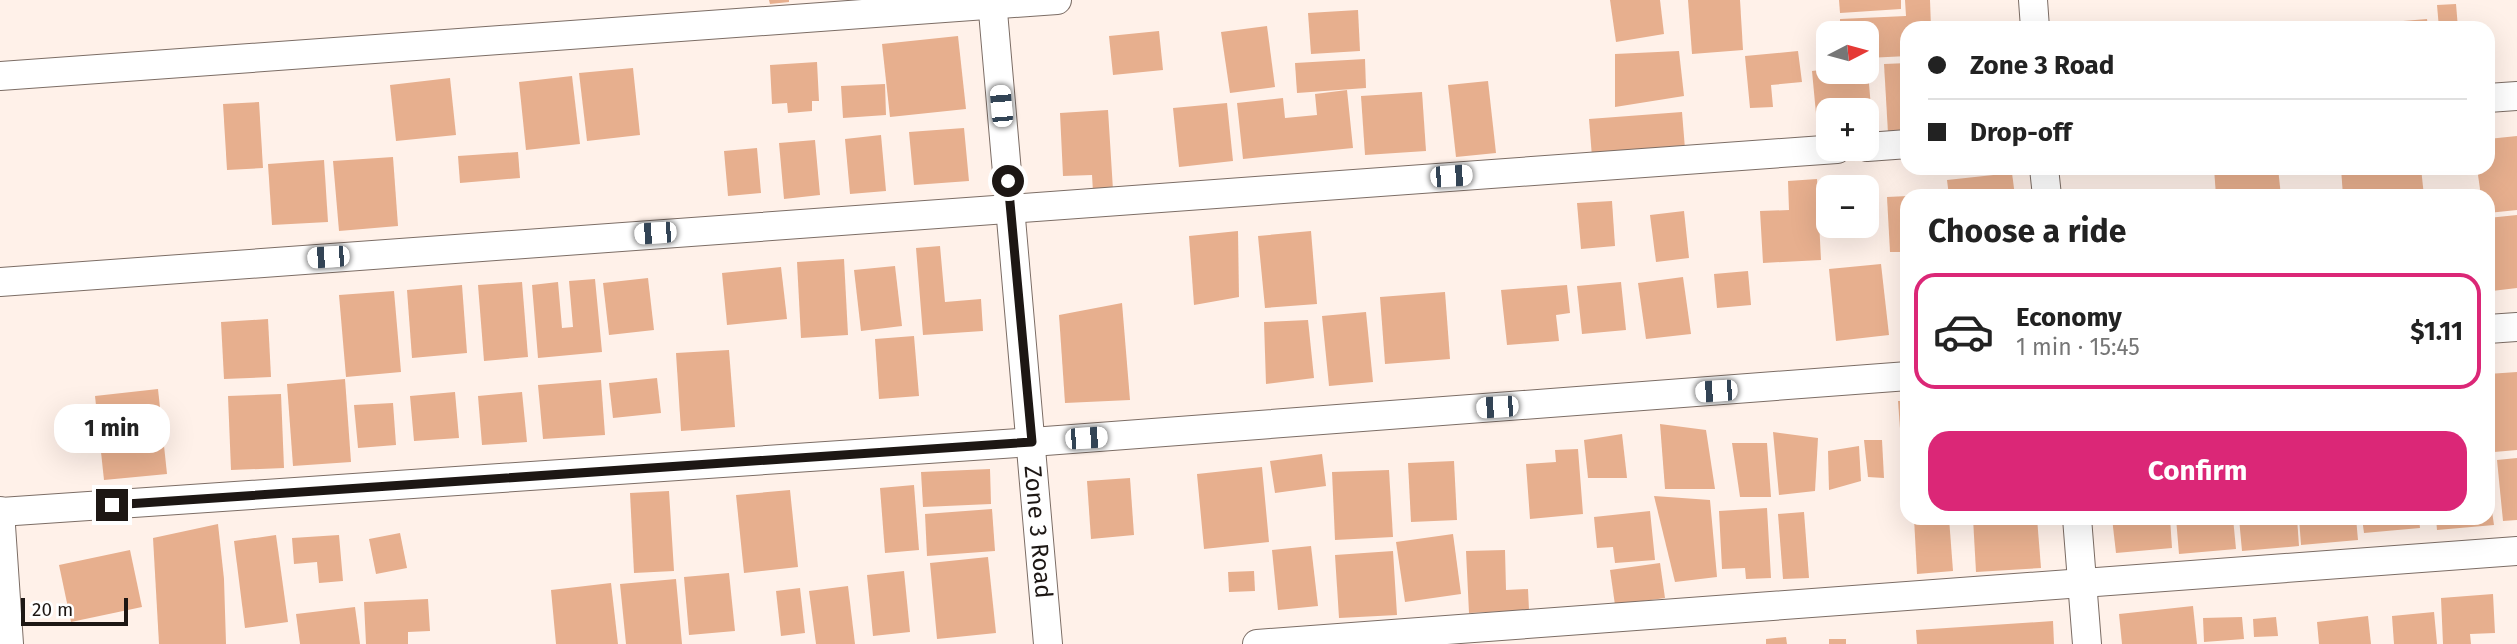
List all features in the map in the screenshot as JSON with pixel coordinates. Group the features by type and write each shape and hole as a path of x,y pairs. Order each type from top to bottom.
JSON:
{"street":[{"path":"0,76 993,2 1057,0"},
{"path":"2033,0 2034,21"},
{"name":"Zone 3 Road","path":"993,2 1048,644"},
{"path":"2495,98 2517,96"},
{"path":"1879,146 1900,145"},
{"path":"0,282 1816,150"},
{"path":"2495,329 2517,327"},
{"path":"9,644 0,512 1032,442 1900,377"},
{"path":"2078,525 2087,644"},
{"path":"1257,644 2517,551"}],"building":[{"path":"769,0 789,0 789,2 770,4"},
{"path":"1610,0 1660,0 1664,34 1616,42"},
{"path":"1688,0 1740,0 1743,50 1692,54"},
{"path":"1839,0 1901,0 1901,9 1840,13"},
{"path":"1905,0 1930,0 1931,21 1900,21 1900,56 1880,57 1880,21 1840,19 1906,16"},
{"path":"2456,4 2457,21 2438,21 2437,5"},
{"path":"1358,10 1360,51 1311,54 1308,13"},
{"path":"1267,26 1275,87 1230,93 1221,32"},
{"path":"1159,31 1163,70 1113,75 1109,36"},
{"path":"958,36 966,109 890,117 882,44"},
{"path":"1679,51 1684,96 1615,107 1615,54"},
{"path":"1798,51 1802,82 1771,85 1773,107 1750,108 1745,56"},
{"path":"1365,59 1366,88 1297,93 1295,63"},
{"path":"817,62 819,101 812,101 812,111 788,113 787,103 772,104 770,65"},
{"path":"1900,63 1900,132 1888,133 1884,64"},
{"path":"633,68 640,135 587,141 579,73"},
{"path":"1812,71 1816,71 1816,84 1869,84 1870,98 1816,98 1816,114"},
{"path":"572,76 580,144 526,150 519,82"},
{"path":"450,78 456,135 396,141 390,85"},
{"path":"1488,81 1496,153 1456,157 1448,85"},
{"path":"885,84 886,115 843,118 841,86"},
{"path":"1347,90 1353,148 1243,159 1237,103 1283,98 1285,118 1317,115 1315,94"},
{"path":"1422,92 1426,151 1365,155 1361,96"},
{"path":"259,102 263,168 227,170 223,104"},
{"path":"1227,103 1233,161 1179,167 1173,108"},
{"path":"1108,110 1113,190 1093,192 1092,175 1063,176 1060,113"},
{"path":"1682,112 1685,149 1592,157 1589,119"},
{"path":"964,128 969,181 914,185 909,132"},
{"path":"881,135 886,191 850,194 845,139"},
{"path":"2517,136 2517,210 2495,212 2495,189 2480,189 2478,175 2495,175 2495,138"},
{"path":"815,140 820,195 784,199 779,143"},
{"path":"757,148 761,193 728,196 724,151"},
{"path":"518,152 520,178 460,183 458,156"},
{"path":"393,157 398,226 339,231 333,161"},
{"path":"324,160 328,222 272,225 268,164"},
{"path":"2012,175 2014,189 1948,189 1947,180"},
{"path":"2214,175 2279,175 2280,189 2216,189"},
{"path":"2342,175 2422,175 2423,189 2342,189"},
{"path":"1816,179 1816,238 1820,238 1821,260 1763,263 1760,211 1789,210 1788,181"},
{"path":"1900,196 1900,252 1890,252 1887,197"},
{"path":"1612,201 1615,246 1581,249 1577,203"},
{"path":"1684,211 1689,258 1656,262 1650,215"},
{"path":"2517,215 2517,288 2495,291 2495,217"},
{"path":"1238,231 1239,297 1194,305 1189,236"},
{"path":"1311,231 1317,304 1265,308 1258,236"},
{"path":"940,246 945,302 981,299 983,331 923,335 916,248"},
{"path":"844,259 848,335 801,338 797,262"},
{"path":"1881,264 1889,335 1836,341 1829,269"},
{"path":"895,266 902,326 861,331 854,270"},
{"path":"781,267 787,319 727,325 722,273"},
{"path":"1748,271 1751,305 1717,308 1714,274"},
{"path":"1683,277 1691,334 1646,339 1638,283"},
{"path":"648,278 654,330 609,335 603,283"},
{"path":"595,279 602,352 538,358 532,285 558,282 562,328 573,327 569,281"},
{"path":"522,282 528,357 484,361 478,285"},
{"path":"1621,282 1626,330 1582,334 1577,286"},
{"path":"462,285 467,353 412,358 407,290"},
{"path":"1567,285 1570,313 1556,315 1559,341 1507,345 1501,290"},
{"path":"394,291 401,372 346,377 339,295"},
{"path":"1445,292 1450,359 1385,364 1380,297"},
{"path":"1122,303 1130,400 1065,403 1059,315"},
{"path":"1366,312 1373,382 1329,386 1322,316"},
{"path":"268,319 271,377 224,379 221,322"},
{"path":"1308,320 1314,378 1266,384 1264,322"},
{"path":"914,336 919,396 879,399 875,339"},
{"path":"729,350 735,427 681,431 676,353"},
{"path":"2517,372 2517,450 2495,452 2495,374"},
{"path":"657,378 661,413 613,418 609,383"},
{"path":"345,379 351,462 293,466 287,384"},
{"path":"601,380 605,435 543,439 538,385"},
{"path":"158,389 167,474 104,480 95,396"},
{"path":"455,392 459,438 414,441 410,396"},
{"path":"522,392 527,442 482,445 478,396"},
{"path":"281,394 284,468 231,470 228,396"},
{"path":"393,403 396,445 358,448 354,405"},
{"path":"1660,424 1706,430 1715,489 1665,489"},
{"path":"1773,432 1818,438 1815,491 1779,495"},
{"path":"1622,434 1627,478 1588,478 1584,440"},
{"path":"1864,440 1882,440 1884,478 1868,477"},
{"path":"1732,443 1767,443 1771,497 1740,497"},
{"path":"1859,446 1861,481 1829,490 1828,451"},
{"path":"1578,449 1583,514 1530,519 1526,464 1556,462 1555,450"},
{"path":"1322,454 1326,486 1275,493 1270,461"},
{"path":"2517,458 2517,520 2503,521 2497,460"},
{"path":"1454,461 1457,520 1411,522 1408,463"},
{"path":"1262,467 1269,542 1204,549 1197,474"},
{"path":"990,469 991,504 923,507 921,472"},
{"path":"1389,470 1393,537 1335,540 1332,472"},
{"path":"1130,478 1134,535 1091,539 1087,481"},
{"path":"914,485 919,550 885,553 880,488"},
{"path":"790,490 798,567 744,573 736,495"},
{"path":"669,491 674,571 634,573 630,493"},
{"path":"1654,496 1710,500 1717,577 1675,582"},
{"path":"1767,508 1771,578 1746,579 1745,568 1722,569 1719,511"},
{"path":"992,509 995,551 927,556 925,514"},
{"path":"1650,511 1655,560 1615,563 1613,547 1597,548 1594,517"},
{"path":"1804,512 1809,578 1783,579 1778,514"},
{"path":"218,524 224,579 226,644 159,644 153,538"},
{"path":"1914,525 1950,525 1953,571 1917,574"},
{"path":"1973,525 2038,525 2041,568 1976,572"},
{"path":"2113,525 2170,525 2172,548 2116,553"},
{"path":"2177,525 2234,525 2236,549 2179,554"},
{"path":"2240,525 2298,525 2299,546 2242,551"},
{"path":"2300,525 2357,525 2358,540 2301,545"},
{"path":"2363,525 2420,525 2420,528 2364,533"},
{"path":"2437,525 2494,525 2437,530"},
{"path":"400,533 407,568 376,574 369,539"},
{"path":"1453,534 1461,594 1405,602 1396,542"},
{"path":"276,535 288,622 245,628 234,541"},
{"path":"339,535 343,581 319,583 317,562 294,564 292,538"},
{"path":"1311,546 1318,606 1278,610 1272,550"},
{"path":"130,550 142,607 71,622 59,565"},
{"path":"1505,550 1506,590 1528,589 1529,610 1469,613 1466,551"},
{"path":"1393,551 1397,615 1339,618 1335,555"},
{"path":"988,557 996,633 937,639 930,563"},
{"path":"1660,563 1665,598 1615,605 1610,570"},
{"path":"904,571 910,632 873,636 867,575"},
{"path":"1254,571 1255,591 1229,592 1228,572"},
{"path":"729,573 735,631 689,635 684,577"},
{"path":"676,579 682,644 626,644 620,584"},
{"path":"611,583 618,644 556,644 551,590"},
{"path":"848,586 855,644 816,644 809,591"},
{"path":"800,588 805,633 781,636 776,591"},
{"path":"2493,594 2495,633 2470,634 2471,644 2443,644 2441,598"},
{"path":"428,599 430,631 408,632 408,644 366,644 364,602"},
{"path":"2193,606 2197,644 2122,644 2119,614"},
{"path":"355,607 360,644 300,644 296,614"},
{"path":"2434,612 2437,644 2394,644 2392,616"},
{"path":"2368,616 2371,644 2319,644 2317,622"},
{"path":"2242,617 2244,639 2204,642 2203,618"},
{"path":"2276,617 2278,636 2254,637 2253,619"},
{"path":"2053,621 2054,644 1917,644 1916,630"},
{"path":"1786,637 1787,644 1766,644 1766,639"},
{"path":"1829,639 1846,639 1846,644 1829,644"}],"route":[{"path":"112,505 1032,442 1008,181"}]}
